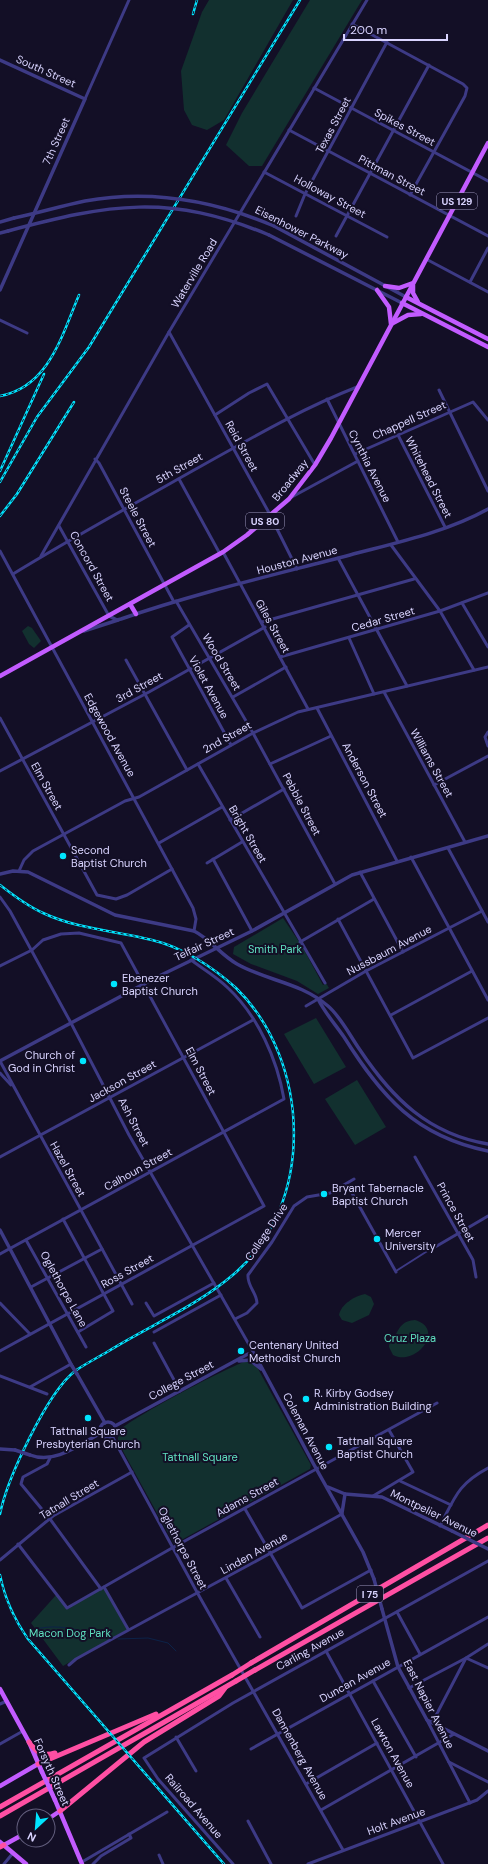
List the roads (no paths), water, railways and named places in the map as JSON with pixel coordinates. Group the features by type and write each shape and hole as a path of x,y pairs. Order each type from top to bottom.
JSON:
{"highway":[{"name":"I 75","path":"0,1807 488,1525"},
{"name":"I 75","path":"0,1816 488,1538"},
{"path":"60,1811 130,1752 152,1736 219,1696 228,1686"},
{"path":"38,1764 77,1746 170,1709"},
{"path":"29,1742 38,1753 46,1755 77,1746"}],"main road":[{"name":"US 129","path":"406,297 488,143"},
{"path":"385,286 399,288 413,284 413,293 419,304"},
{"path":"377,290 387,302 392,324 408,316 423,314"},
{"name":"US 80","path":"392,324 406,297"},
{"name":"Eisenhower Parkway","path":"406,297 488,339"},
{"name":"Eisenhower Parkway","path":"402,303 488,347"},
{"name":"Broadway","path":"109,616 222,553 270,517 289,499 315,465 359,387 392,324"},
{"path":"130,604 136,614"},
{"name":"US 80","path":"0,676 109,616"},
{"name":"Forsyth Street","path":"0,1689 29,1742 82,1863"},
{"path":"0,1786 38,1764"},
{"path":"56,1814 60,1811"},
{"path":"1,1845 16,1838"},
{"path":"1,1845 26,1864"}],"street":[{"name":"7th Street","path":"0,290 129,0"},
{"name":"Waterville Road","path":"41,556 95,459 367,0"},
{"path":"352,24 429,65 463,84 467,88 465,96 410,195"},
{"name":"Texas Street","path":"296,216 305,194 387,42"},
{"name":"South Street","path":"0,60 85,99"},
{"path":"336,236 429,65"},
{"name":"Spikes Street","path":"314,88 488,181"},
{"name":"Pittman Street","path":"289,130 488,236"},
{"name":"Holloway Street","path":"264,172 387,237"},
{"name":"Eisenhower Parkway","path":"0,222 85,201 118,197 150,196 190,199 213,204 252,216 274,226 406,297"},
{"name":"Eisenhower Parkway","path":"0,234 91,211 115,207 149,207 184,210 213,215 269,235 402,303"},
{"path":"470,282 488,248"},
{"path":"426,259 488,292"},
{"path":"0,320 27,333"},
{"name":"Reid Street","path":"170,332 268,511 297,569"},
{"path":"215,415 249,393 267,384 315,465"},
{"name":"5th Street","path":"13,574 41,556 287,418 327,399 359,387"},
{"path":"439,390 488,491"},
{"name":"Cynthia Avenue","path":"327,399 398,542"},
{"name":"Chappell Street","path":"355,454 470,403 476,403 488,420"},
{"name":"Whitehead Street","path":"398,435 445,527"},
{"name":"Steele Street","path":"95,459 99,462 123,510 164,585"},
{"path":"289,499 358,461"},
{"name":"Giles Street","path":"179,479 265,627 308,709"},
{"name":"Houston Avenue","path":"82,631 239,584 390,545 464,521 488,508"},
{"name":"Concord Street","path":"59,526 109,616"},
{"path":"390,545 414,579 440,611 474,670"},
{"name":"Edgewood Avenue","path":"0,551 135,799 195,913 194,931"},
{"path":"338,558 357,596 407,686"},
{"path":"262,622 414,579"},
{"name":"Wood Street","path":"164,585 210,658 253,733"},
{"name":"Cedar Street","path":"280,658 440,611 488,593"},
{"path":"462,603 488,647"},
{"path":"109,616 117,620 121,619"},
{"name":"Violet Avenue","path":"189,625 172,637 231,745"},
{"name":"3rd Street","path":"0,771 145,694 265,627"},
{"path":"349,638 374,694"},
{"path":"126,660 187,770"},
{"path":"233,697 286,667"},
{"name":"2nd Street","path":"19,871 24,860 29,854 63,834 125,800 135,799 253,733 308,709 488,668"},
{"name":"Williams Street","path":"384,692 465,842"},
{"name":"Anderson Street","path":"317,708 397,861"},
{"name":"Elm Street","path":"0,718 97,895 106,898 116,898 127,895 172,869"},
{"path":"488,732 485,737 488,746"},
{"name":"Pebble Street","path":"253,733 335,884"},
{"path":"270,764 331,736"},
{"path":"434,785 488,756"},
{"name":"Bright Street","path":"198,764 283,913"},
{"path":"230,820 284,789"},
{"path":"158,843 222,807"},
{"name":"Telfair Street","path":"0,1061 144,984 252,931 335,884 360,872 488,836"},
{"path":"207,863 242,842"},
{"path":"448,848 488,922"},
{"path":"411,857 488,1000"},
{"path":"213,859 252,931"},
{"path":"0,874 19,871 38,875 115,914 194,931 237,964 296,986 328,1006 375,1073 402,1102 418,1116 440,1128 466,1138 488,1144"},
{"path":"360,872 403,952"},
{"name":"Ash Street","path":"0,897 10,911 32,950 151,1172 255,1355"},
{"path":"300,942 374,899"},
{"name":"Nussbaum Avenue","path":"306,1006 317,998 366,971 482,910"},
{"path":"283,913 325,983"},
{"path":"338,919 413,1058 488,1018"},
{"name":"Elm Street","path":"32,950 49,938 71,933 121,943 264,1204 263,1208"},
{"path":"0,966 32,950"},
{"path":"191,960 229,989 253,1020"},
{"path":"390,1015 472,970"},
{"path":"317,998 370,1077 397,1107 419,1124 448,1139 488,1151"},
{"name":"Jackson Street","path":"0,1157 253,1020"},
{"name":"Calhoun Street","path":"0,1254 284,1099 276,1066 253,1020"},
{"name":"Hazel Street","path":"0,1061 132,1304"},
{"path":"0,1073 15,1089"},
{"name":"Prince Street","path":"415,1157 473,1260 476,1277"},
{"name":"College Drive","path":"235,1319 247,1313 257,1303 256,1296 248,1281 248,1275 272,1242 294,1206 307,1197 330,1193 354,1179"},
{"path":"359,1187 352,1193 396,1272 488,1216"},
{"name":"Ross Street","path":"0,1351 263,1208"},
{"path":"63,1219 113,1312 78,1332"},
{"path":"0,1230 72,1365 105,1422"},
{"name":"Oglethorpe Lane","path":"26,1240 86,1347"},
{"path":"31,1287 102,1249"},
{"path":"146,1303 154,1316 214,1283"},
{"path":"154,1332 221,1295"},
{"path":"0,1302 30,1334"},
{"path":"154,1343 180,1391"},
{"name":"College Street","path":"115,1426 230,1364 250,1354 255,1355"},
{"name":"Coleman Avenue","path":"255,1355 316,1469 364,1552 374,1579 382,1609"},
{"path":"230,1364 245,1359 250,1360 264,1371"},
{"path":"30,1387 72,1365"},
{"path":"0,1376 47,1394"},
{"name":"Adams Street","path":"18,1544 67,1608 172,1548 437,1403"},
{"path":"101,1433 107,1437 112,1436 116,1432 115,1426 111,1422 105,1422"},
{"path":"101,1433 101,1427 105,1422"},
{"path":"373,1496 413,1472 388,1430"},
{"path":"0,1449 15,1450 30,1455 50,1458 65,1453 101,1433"},
{"name":"Oglethorpe Street","path":"112,1436 172,1548 240,1667"},
{"path":"50,1458 47,1464 21,1480 23,1487 50,1519 102,1588 128,1629"},
{"path":"440,1526 461,1487 473,1476 488,1468"},
{"name":"Tatnall Street","path":"0,1560 50,1519 132,1472"},
{"path":"400,1481 451,1505"},
{"name":"Montpelier Avenue","path":"326,1485 345,1494 382,1497 488,1549"},
{"path":"342,1514 345,1494"},
{"path":"245,1509 302,1608 371,1570"},
{"name":"Linden Avenue","path":"69,1665 76,1659 128,1629 198,1594 342,1514"},
{"name":"Carling Avenue","path":"144,1758 176,1737 254,1691 488,1561"},
{"path":"226,1578 260,1636"},
{"name":"East Napier Avenue","path":"382,1609 398,1667 470,1803"},
{"path":"397,1612 420,1654"},
{"name":"Duncan Avenue","path":"251,1749 488,1617"},
{"path":"409,1688 466,1658 488,1644"},
{"name":"Lawton Avenue","path":"326,1651 443,1864"},
{"path":"466,1658 488,1668"},
{"path":"432,1723 466,1658"},
{"name":"Dannenberg Avenue","path":"240,1667 322,1810 343,1850"},
{"path":"372,1681 416,1757"},
{"path":"0,1704 6,1701"},
{"path":"427,1720 488,1751"},
{"path":"0,1744 23,1731"},
{"path":"322,1810 454,1734"},
{"path":"176,1737 196,1771"},
{"path":"306,1784 377,1744"},
{"name":"Railroad Avenue","path":"144,1758 158,1779 233,1864"},
{"path":"448,1762 488,1782"},
{"name":"Holt Avenue","path":"308,1864 470,1803 488,1791"},
{"path":"82,1863 167,1812"},
{"path":"248,1821 271,1864"},
{"path":"93,1864 101,1856 131,1838 129,1834"},
{"path":"4,1864 13,1853"},
{"path":"158,1855 163,1864"}],"waterway":[{"path":"32,1630 47,1627 60,1627 93,1634 107,1634 112,1636"},
{"path":"118,1639 148,1638 168,1643 176,1651"}],"railway":[{"path":"193,14 197,0"},
{"path":"0,482 37,417 89,347 300,0"},
{"path":"0,396 17,391 31,382 42,371 52,357 79,295"},
{"path":"0,471 44,374"},
{"path":"0,516 17,494 74,402"},
{"path":"0,885 32,907 69,923 152,940 175,948 207,965 227,980 236,988 261,1018 279,1054 290,1092 294,1132 290,1172 279,1210 261,1245 234,1274 220,1285 189,1306 83,1366 75,1371 64,1382 52,1398 19,1459 0,1514"},
{"path":"0,1575 11,1609 18,1624 28,1639 224,1864"}],"place":[{"name":"Second Baptist Church","path":"63,856"},
{"name":"Ebenezer Baptist Church","path":"114,984"},
{"name":"Church of God in Christ","path":"83,1061"},
{"name":"Bryant Tabernacle Baptist Church","path":"324,1194"},
{"name":"Mercer University","path":"377,1239"},
{"name":"Centenary United Methodist Church","path":"241,1351"},
{"name":"R. Kirby Godsey Administration Building","path":"306,1399"},
{"name":"Tattnall Square Presbyterian Church","path":"88,1418"},
{"name":"Tattnall Square Baptist Church","path":"329,1447"}],"park label":[{"name":"Smith Park","path":"275,949"},
{"name":"Cruz Plaza","path":"410,1338"},
{"name":"Tattnall Square","path":"200,1457"},
{"name":"Macon Dog Park","path":"70,1633"}]}
